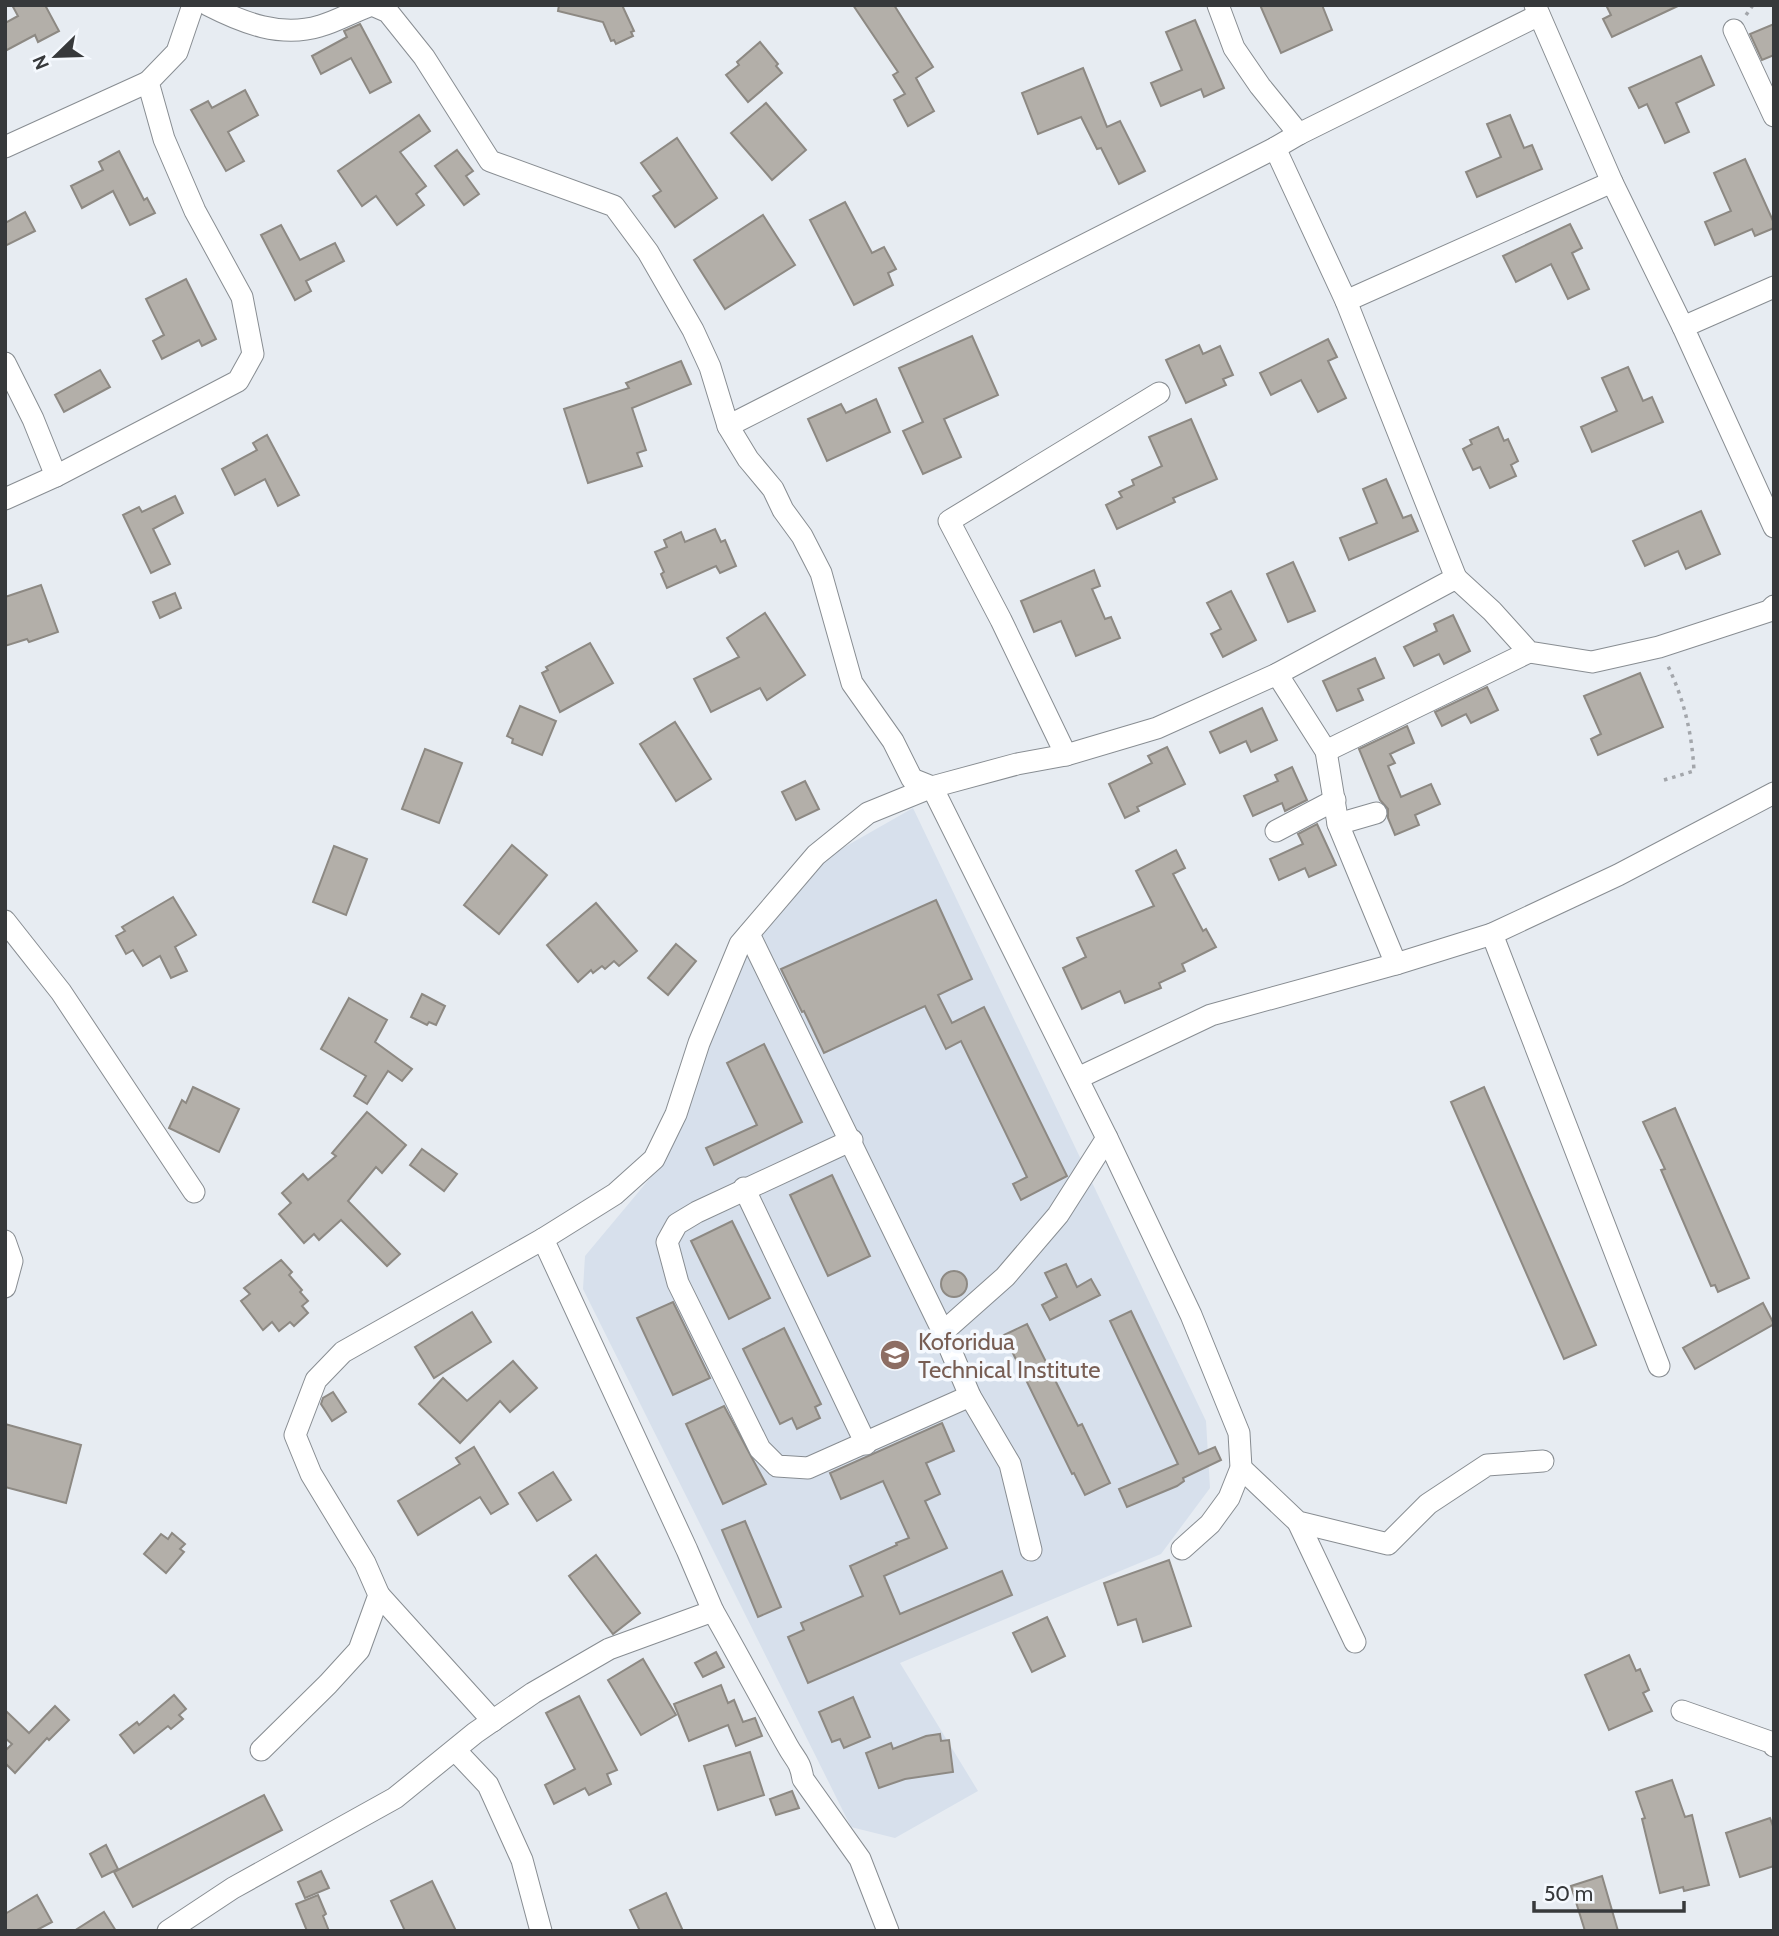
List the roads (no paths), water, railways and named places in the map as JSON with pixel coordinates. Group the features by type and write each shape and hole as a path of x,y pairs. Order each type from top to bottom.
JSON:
{"street":[{"path":"5,147 148,82 177,52 193,5"},
{"path":"208,5 240,21 287,32 320,26 372,5 388,12 424,57 490,161 614,206 648,252 693,330 710,367 728,426 748,459 773,489 821,573 852,683 893,741 912,779 932,787 1079,1078 1191,1315 1239,1433 1241,1468 1229,1498 1210,1524 1182,1549"},
{"path":"1218,5 1234,48 1298,134"},
{"path":"728,426 1275,148 1537,10 1612,181 1683,327 1774,527"},
{"path":"1734,30 1774,116"},
{"path":"5,499 56,476 238,382 253,354 243,297 195,211 164,139 148,82"},
{"path":"1275,148 1346,301 1456,578 1492,611 1529,652"},
{"path":"1346,301 1612,181"},
{"path":"1683,327 1774,287"},
{"path":"5,363 33,419 56,476"},
{"path":"1066,755 1001,620 949,521 1159,393"},
{"path":"493,1721 379,1595 365,1563 311,1474 295,1435 316,1380 343,1352 543,1239 615,1194 654,1159 676,1114 699,1043 740,944 816,855 868,813 932,787 1017,764 1066,755 1157,727 1277,674 1456,578"},
{"path":"1326,751 1529,652 1592,662 1658,647 1769,611 1774,606"},
{"path":"1277,674 1326,751 1338,824 1396,964"},
{"path":"1079,1078 1211,1015 1396,964 1492,934 1618,875 1774,793"},
{"path":"1276,831 1335,800"},
{"path":"1338,824 1376,813"},
{"path":"5,921 61,992 194,1192"},
{"path":"749,934 852,1140 943,1332 970,1396 1010,1464 1031,1550"},
{"path":"1492,934 1659,1366"},
{"path":"943,1332 1005,1277 1058,1215 1107,1138"},
{"path":"852,1140 744,1188 677,1224 667,1242 678,1283 761,1449 777,1466 808,1468 970,1396"},
{"path":"744,1188 866,1444"},
{"path":"543,1239 713,1611 788,1748 800,1763 803,1779 860,1859 888,1931"},
{"path":"5,1241 12,1261 5,1287"},
{"path":"1298,1522 1388,1544 1428,1504 1487,1465 1543,1461"},
{"path":"1241,1468 1298,1522 1355,1642"},
{"path":"261,1750 359,1650 379,1595"},
{"path":"168,1931 190,1925 233,1888 395,1798 533,1693 609,1649 713,1611"},
{"path":"1682,1711 1773,1743 1774,1746"},
{"path":"455,1750 488,1786 522,1860 541,1931"}],"place":[{"name":"Koforidua Technical Institute","path":"895,1355"}]}
